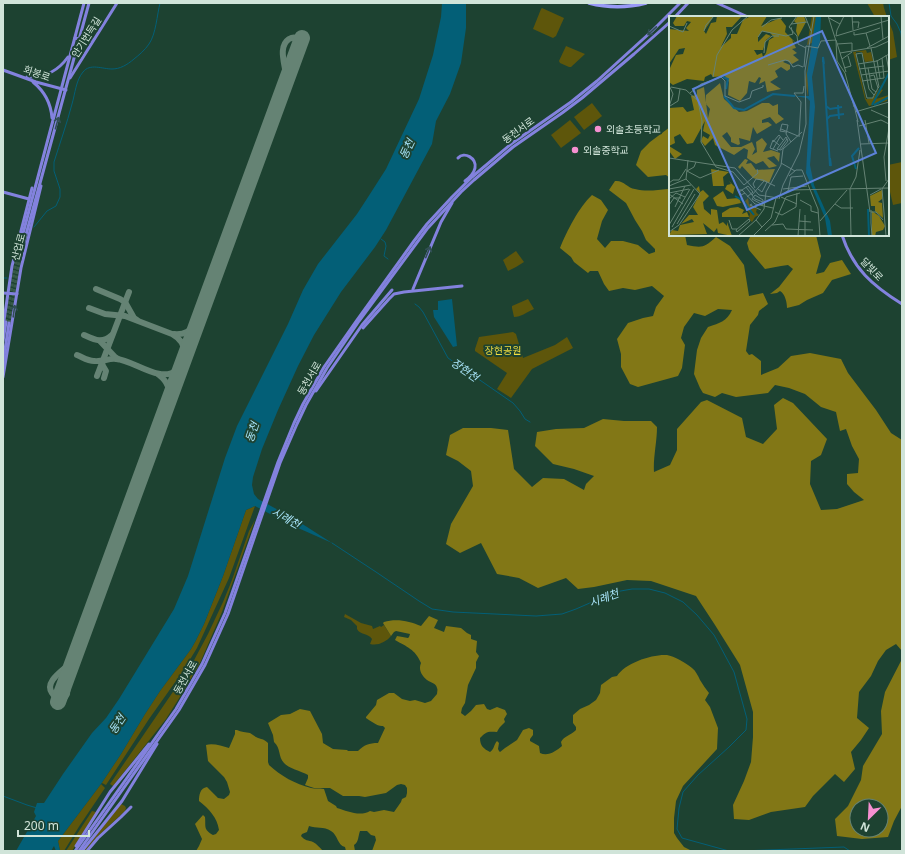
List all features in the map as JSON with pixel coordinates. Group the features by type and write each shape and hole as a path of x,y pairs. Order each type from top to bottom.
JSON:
{"main road":[{"name":"산업로","path":"51,146 22,241 51,123 84,3"},
{"name":"산업로","path":"3,377 23,256 89,3"},
{"name":"안기번득길","path":"69,80 117,3"},
{"path":"589,3 599,6 616,7 633,6 646,3"},
{"name":"동천서로","path":"270,490 284,446 294,423 324,367 427,224 472,177 511,144 560,111 591,86 680,3"},
{"path":"676,16 688,3"},
{"path":"717,3 746,16"},
{"path":"720,3 723,6"},
{"name":"동천서로","path":"75,851 118,794 196,682 221,630 235,594 260,516 287,447 306,405 327,368 402,262 427,229 474,180 513,147 582,98 669,23"},
{"path":"74,38 89,40 96,38"},
{"path":"23,77 38,77 51,73 61,66 70,56"},
{"name":"화봉로","path":"3,70 66,90"},
{"path":"28,79 38,86 46,99 51,111 51,123"},
{"name":"산업로","path":"3,327 15,254 29,199 46,145"},
{"path":"452,197 474,172 476,167 475,162 465,155 458,158"},
{"path":"3,192 29,199"},
{"path":"413,288 441,222 461,192"},
{"name":"달빛로","path":"842,236 852,259 862,272 878,288 902,304"},
{"path":"348,345 389,298 397,293 462,286"},
{"path":"306,405 362,325 392,290"},
{"path":"3,293 16,294"},
{"path":"3,341 8,322 3,363"},
{"path":"75,851 110,792 169,721"},
{"path":"81,851 122,801 169,721"},
{"name":"동천서로","path":"81,851 114,799"},
{"path":"87,851 98,838 130,807"}],"green space":[{"path":"867,3 883,3 887,16 874,16"},
{"path":"542,8 564,18 556,36 553,38 533,29"},
{"path":"889,22 893,32 897,57 889,60"},
{"path":"566,46 585,54 571,67 560,63 559,61"},
{"path":"592,103 602,116 584,130 574,117"},
{"path":"570,120 581,133 561,148 551,135"},
{"path":"902,162 902,203 893,205 889,187 889,165"},
{"path":"516,251 524,262 508,271 503,260"},
{"path":"528,299 534,309 514,317 512,306"},
{"name":"장현공원","path":"513,332 516,334 523,358 555,345 567,337 573,348 532,369 511,398 497,389 507,373 475,351 475,349 479,337"},
{"path":"255,506 229,578 197,648 106,785 101,784 160,691 195,642 204,624 223,576 246,510"},
{"path":"255,520 222,612 200,663 166,719 113,786 110,784 192,664 223,602 249,531"},
{"path":"345,614 361,623 372,626 373,629 384,625 391,636 382,643 370,644 372,639 358,631 357,626 351,620 344,617"},
{"path":"101,784 105,788 64,851 60,851 58,841"},
{"path":"121,804 125,806 125,811 84,851"},
{"path":"92,811 96,812 72,851 66,851"}],"shaded area":[{"path":"669,128 669,177 666,175 648,177 636,165 641,151"},
{"path":"615,181 639,190 668,189 669,236 685,236 687,245 696,247 706,245 716,237 730,246 744,265 749,296 763,293 768,304 759,311 758,315 750,325 746,351 749,355 752,354 761,361 761,375 778,368 791,356 810,353 841,359 848,373 876,410 891,433 902,440 902,651 896,644 886,650 878,661 871,676 859,692 857,718 869,728 851,752 855,769 844,782 835,774 813,796 805,807 771,812 749,820 734,819 733,805 751,762 753,712 740,665 696,596 651,581 627,580 578,589 566,578 538,588 519,578 497,574 481,543 460,553 446,544 451,524 473,486 471,471 458,461 446,455 450,435 463,428 491,428 508,430 514,469 532,487 543,478 564,479 584,490 586,484 594,476 553,464 535,446 537,432 556,429 584,428 603,419 651,421 657,427 654,472 670,465 677,450 677,429 701,402 707,400 742,418 746,437 763,444 777,429 774,405 783,398 793,403 827,439 821,455 811,461 810,484 821,510 837,509 864,500 847,484 847,474 858,473 859,459 852,446 846,429 840,431 836,412 821,407 805,394 775,385 768,393 736,397 722,393 715,397 703,393 694,374 697,350 701,338 708,327 723,321 728,317 732,310 718,309 705,316 694,313 684,327 681,338 685,345 682,368 678,376 638,387 630,384 621,367 621,354 617,339 628,323 653,316 656,307 664,296 652,286 635,290 623,288 609,291 598,271 590,271 588,273 560,248 578,213 592,195 601,200 608,210 602,221 597,239 605,248 611,241 623,241 638,245 649,254 655,252 655,249 646,240 626,203 609,190"},
{"path":"750,236 816,236 821,256 816,274 824,272 830,263 842,260 851,274 832,280 823,293 799,305 787,308 787,303 782,292 780,291 770,294 779,287 793,269 788,265 765,269 749,250 747,243"},
{"path":"429,616 438,620 434,628 444,632 446,626 461,628 471,635 471,639 477,641 476,652 479,656 476,662 476,668 468,685 465,703 461,713 465,716 476,705 484,704 487,709 490,710 497,707 505,710 507,714 504,719 505,722 497,732 487,732 480,738 483,747 490,752 497,741 499,743 498,749 500,752 517,740 523,730 529,728 533,730 533,735 530,741 539,746 540,753 549,754 555,751 562,746 561,742 564,738 576,730 573,723 573,715 580,709 596,700 600,693 601,685 612,677 617,676 632,663 639,660 654,656 667,655 680,660 693,669 709,693 705,700 710,707 718,728 717,749 683,786 676,801 674,833 684,847 692,851 372,851 376,840 375,836 371,835 367,831 360,831 358,841 354,845 355,851 346,851 345,847 340,844 331,831 309,826 307,832 301,836 305,840 313,842 323,851 196,851 202,839 195,824 203,815 205,817 206,828 208,831 213,835 219,830 212,814 199,801 201,790 207,787 218,798 224,799 230,792 224,777 208,761 206,745 209,744 229,748 235,734 235,730 250,733 266,741 268,743 269,765 278,773 294,782 311,788 324,789 328,801 337,808 358,813 384,810 394,812 402,799 406,797 407,788 405,785 397,785 386,793 365,797 343,796 330,788 314,788 305,785 308,775 286,765 282,761 268,723 281,715 290,714 300,709 310,711 322,734 323,743 333,749 358,751 362,747 372,743 378,743 385,728 366,718 376,705 377,700 389,693 394,693 402,699 410,701 415,700 425,703 431,701 437,694 436,685 422,675 420,670 421,663 416,654 395,640 397,636 408,638 410,634 396,631 391,636 383,623 398,620 408,621 421,626"},
{"path":"902,659 902,806 889,834 889,798 852,798 861,780 863,766 882,734 881,711 885,692"},
{"path":"849,804 849,837 837,836 835,819"},
{"path":"854,838 875,838 862,839"}],"water":[{"name":"동천","path":"442,3 466,3 466,28 461,63 450,94 436,121 432,144 386,230 341,292 314,335 278,410 262,449 253,477 252,485 254,494 258,499 293,518 332,543 289,524 255,506 246,510 223,576 204,624 195,642 160,691 101,784 58,841 60,851 56,851 54,846 51,851 16,851 36,816 34,812 37,803 44,803 92,733 106,718 174,609 188,576 225,458 237,426 288,324 303,290 318,264 357,214 386,169 419,99 433,55 441,17"},
{"path":"452,299 457,346 453,347 434,317 433,310 438,310 438,301"}],"waterway":[{"path":"34,227 47,211 56,206 60,197 60,189 54,171 54,162 77,83 81,75 86,69 93,67 112,69 121,67 129,63 140,54 149,44 153,35 160,3"},
{"path":"889,3 891,16 901,33 902,43"},
{"name":"장현천","path":"381,239 385,242 386,246 384,256 388,259"},
{"name":"장현천","path":"415,304 423,312 448,358 513,403 525,419 530,422"},
{"name":"시례천","path":"332,543 432,609 453,612 536,616 562,614 615,592 632,589 649,589 665,593 683,602 697,615 714,635 734,672 747,719 746,730 698,775 683,792 679,808 677,829 682,838 729,851"},
{"path":"3,796 37,808"},
{"name":"시례천","path":"741,851 844,847 850,851"}],"taxiway":[{"path":"284,87 286,77 283,47 285,42 289,39 297,38 303,43 303,48 290,70"},
{"path":"96,289 125,302 134,318 137,320"},
{"path":"97,376 129,292"},
{"path":"77,355 92,361 113,359 123,360 155,373 163,374 170,374 177,370 183,360 184,350 182,344 179,339 172,334 125,316 105,314 89,308"},
{"path":"174,334 187,332 197,323"},
{"path":"84,335 95,340 105,340 112,335"},
{"path":"100,341 118,359"},
{"path":"102,363 106,371 104,378"},
{"path":"159,375 168,386 169,400"},
{"path":"70,669 67,694 63,699 56,698 50,688 51,683 53,679 73,660 76,654"}],"runway":[{"path":"58,702 302,38"}],"tunnel":[{"path":"6,322 21,241"},
{"path":"9,323 18,267 24,242"}],"place":[{"name":"외솔초등학교","path":"598,129"},
{"name":"외솔중학교","path":"575,150"}]}
